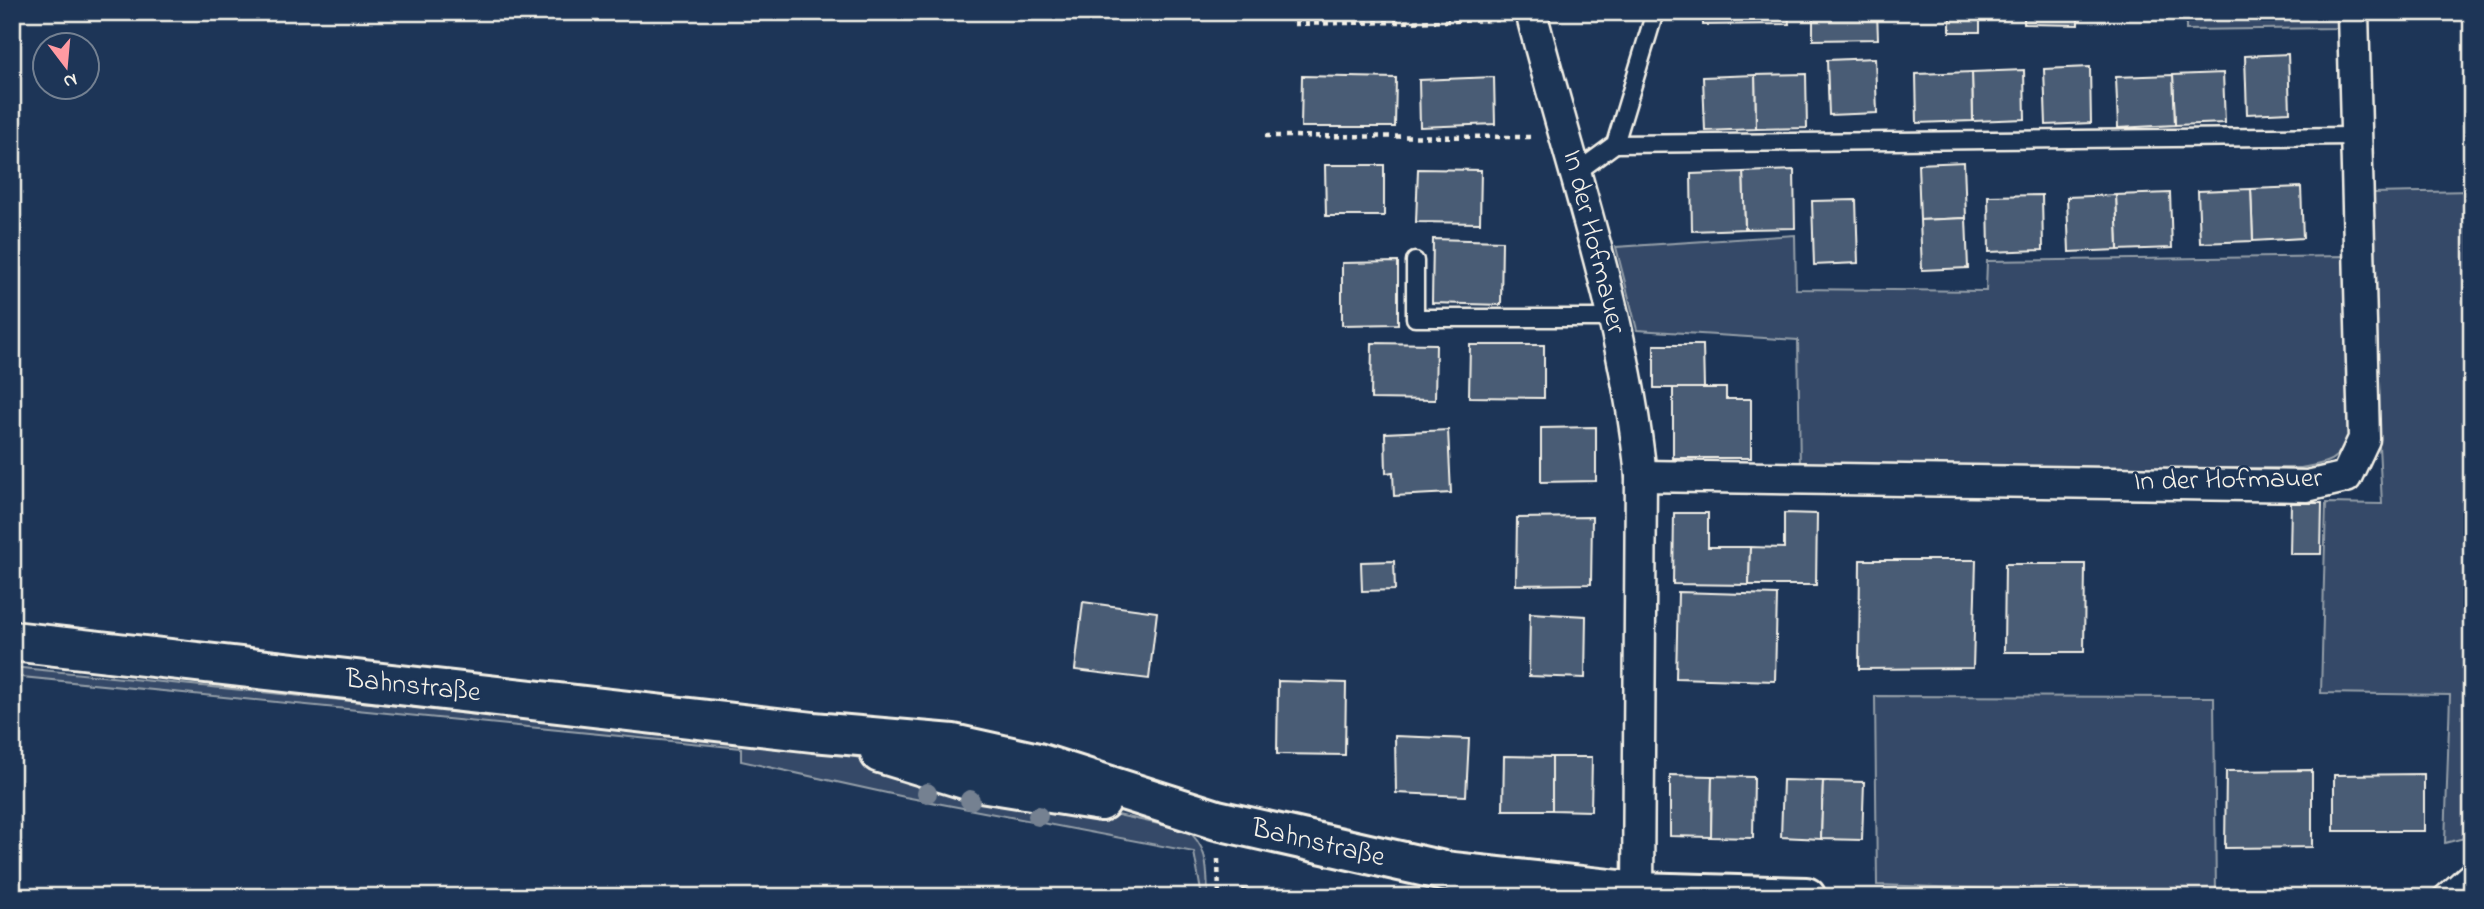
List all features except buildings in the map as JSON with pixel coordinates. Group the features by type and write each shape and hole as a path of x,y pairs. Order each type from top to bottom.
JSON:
{"main road":[{"name":"Bahnstraße","path":"12,642 813,732 980,782 1207,816 1297,841 1444,871 1638,892 1807,897"}],"street":[{"name":"In der Hofmauer","path":"1641,476 2307,486 2346,477 2364,439 2353,12"},
{"name":"In der Hofmauer","path":"1531,15 1577,172 1634,408 1641,476 1638,892"}],"lane":[{"path":"1615,144 1655,12"},
{"path":"1577,172 1615,144 2355,136"},
{"path":"1415,261 1415,318 1612,318"},
{"path":"2440,897 2472,868"}],"path":[{"path":"1293,24 1531,15"},
{"path":"1265,136 1567,137"}],"shaded area":[{"path":"2186,12 2339,12 2339,28 2186,30"},
{"path":"2472,191 2472,836 2445,843 2450,695 2321,693 2326,503 2382,504 2374,348 2372,193"},
{"path":"1795,235 1796,289 1986,291 1987,261 2345,256 2349,438 2340,453 2330,461 2301,468 1800,468 1798,340 1637,330 1616,247"},
{"path":"12,667 810,747 1186,830 1194,836 1203,851 1208,897 1202,897 1194,852 905,797 741,761 741,748 12,676"},
{"path":"1875,696 2214,697 2216,897 1877,885"}]}
